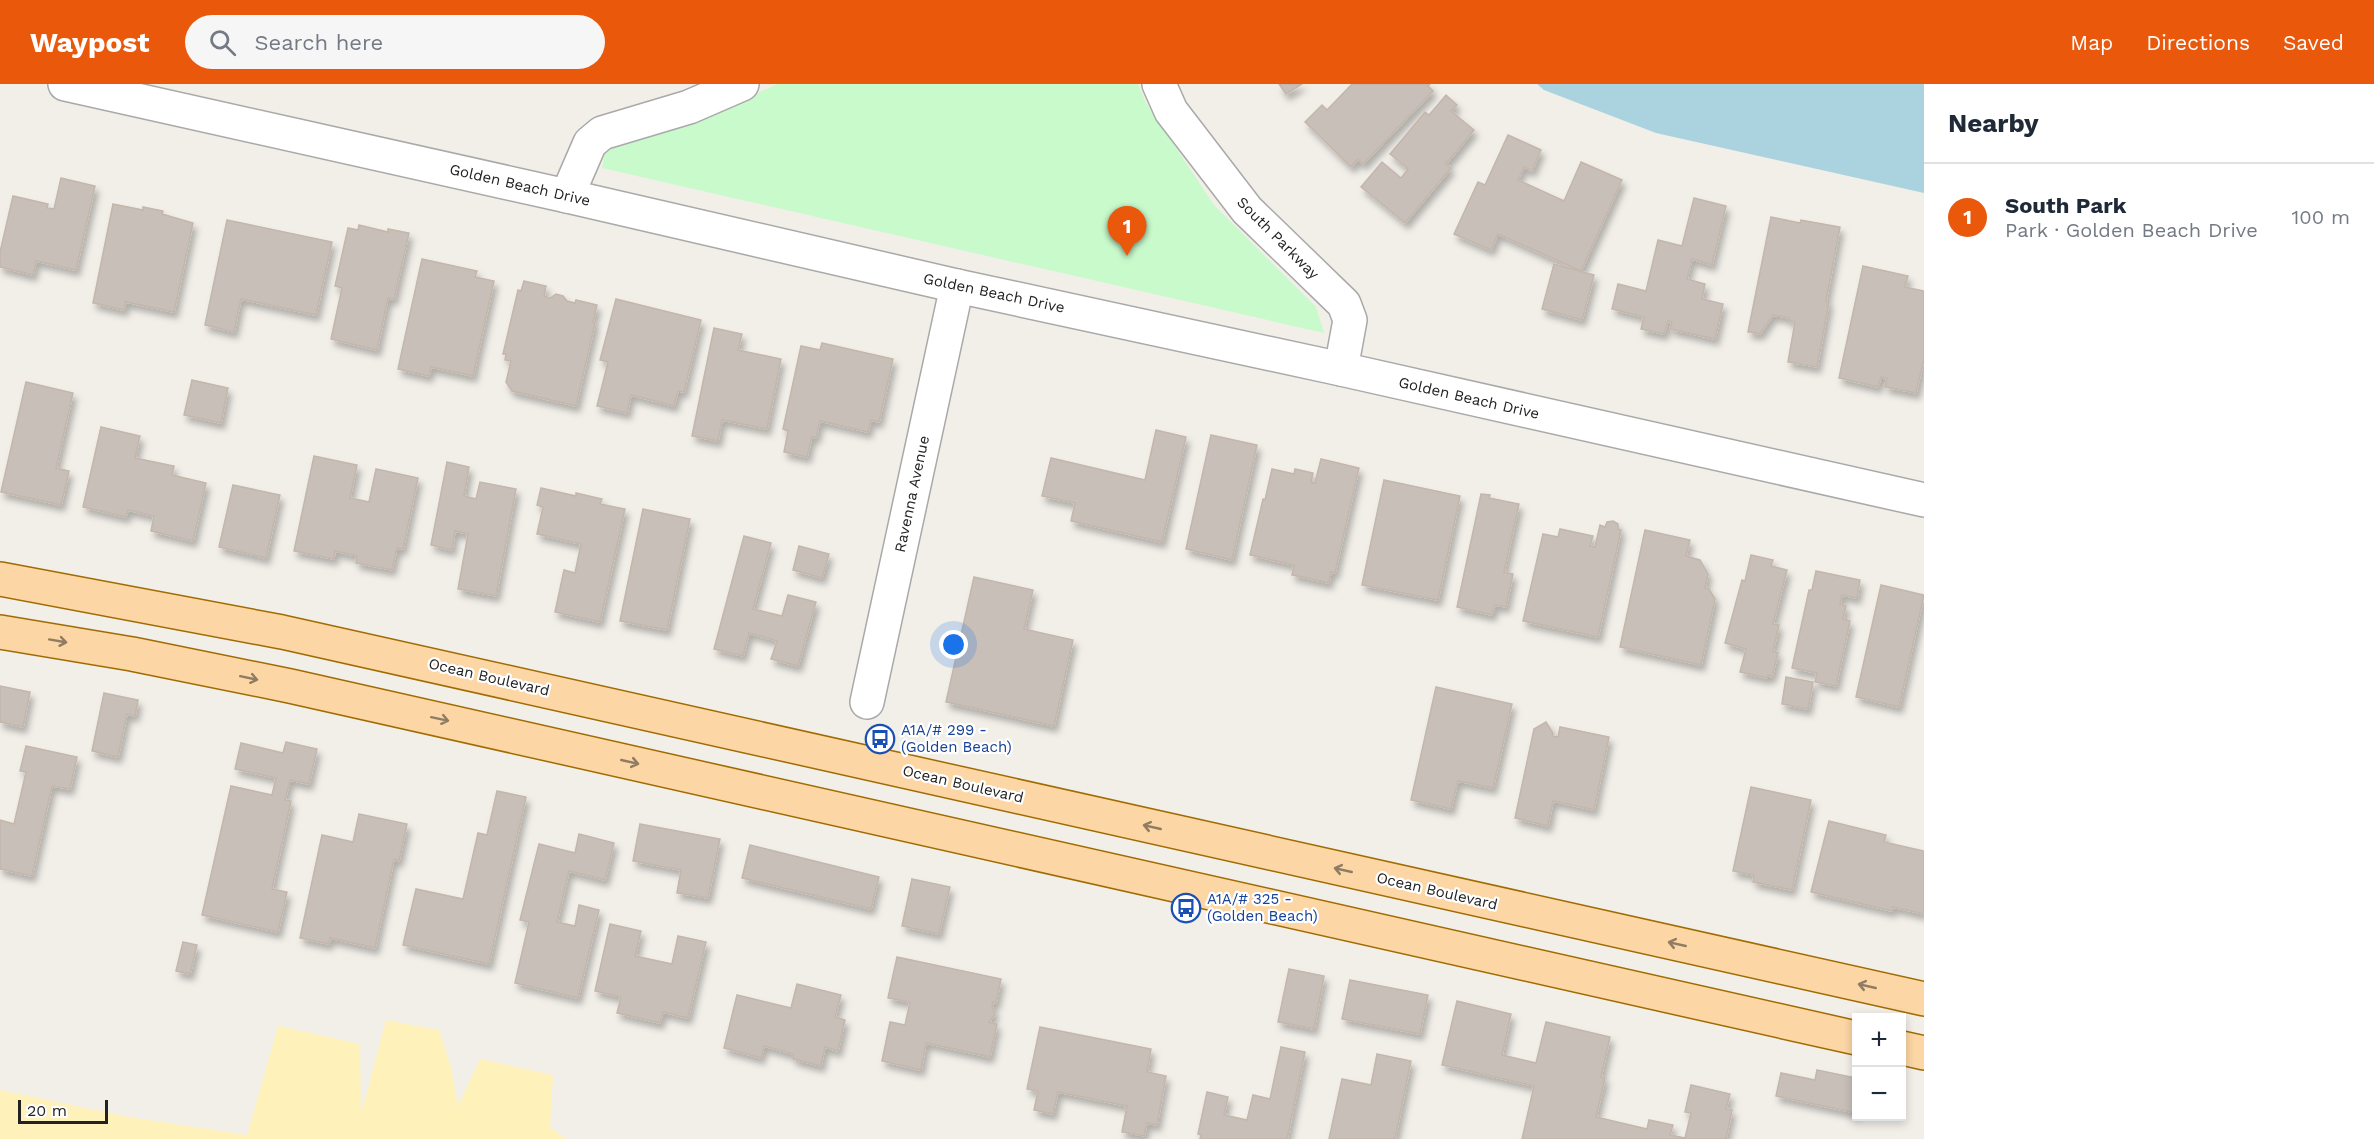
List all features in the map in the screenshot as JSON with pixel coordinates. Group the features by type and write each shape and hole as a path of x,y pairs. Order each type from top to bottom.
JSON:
{"main road":[{"name":"Ocean Boulevard","path":"0,579 282,632 1924,999"},
{"path":"0,632 132,654 290,686 1852,1037"},
{"path":"844,811 859,761"},
{"path":"1906,1049 1924,1053"}],"street":[{"name":"Golden Beach Drive","path":"65,84 957,286 1341,369 1924,500"},
{"path":"567,196 590,143 602,133 689,107 742,84"},
{"name":"South Parkway","path":"1159,84 1171,111 1247,210 1344,304 1350,320 1341,369"},
{"name":"Ravenna Avenue","path":"867,702 957,286"}],"sand":[{"path":"386,1020 439,1030 451,1067 458,1106 480,1059 553,1075 550,1127 566,1139 0,1139 0,1090 129,1117 247,1135 278,1026 360,1044 361,1115"}],"green space":[{"path":"777,84 1138,84 1146,103 1214,205 1316,307 1324,333 602,168 606,149 687,126"}],"water":[{"path":"1537,84 1924,84 1924,193 1656,133 1544,90"}],"building":[{"path":"1279,84 1302,84 1286,94"},
{"path":"1352,84 1430,84 1428,86 1433,91 1363,164 1358,159 1351,167 1305,122 1322,105 1327,110"},
{"path":"1446,95 1457,105 1451,111 1474,130 1446,164 1451,168 1405,223 1361,187 1382,162 1401,178 1408,169 1390,154 1425,112 1429,115"},
{"path":"1508,135 1541,150 1532,171 1524,167 1518,180 1564,201 1581,162 1622,180 1581,271 1498,234 1491,250 1454,234 1478,182 1485,185"},
{"path":"61,178 95,186 76,270 36,261 33,275 0,267 0,252 13,196 48,204 47,208 54,209"},
{"path":"1694,198 1726,206 1712,265 1692,259 1687,279 1705,284 1702,299 1723,304 1715,339 1670,329 1672,322 1668,321 1664,334 1641,329 1644,317 1612,309 1618,284 1646,291 1658,240 1682,246"},
{"path":"113,204 163,211 162,214 193,223 174,312 126,302 124,310 93,303"},
{"path":"1771,217 1840,227 1826,301 1829,302 1817,367 1788,362 1795,322 1789,321 1789,318 1773,315 1760,334 1748,332"},
{"path":"227,220 332,242 316,315 241,299 234,332 205,325"},
{"path":"359,225 388,232 388,229 409,233 394,299 388,298 377,350 331,339 342,288 335,286 348,228 358,230"},
{"path":"422,259 477,271 475,277 494,281 473,376 431,367 429,376 398,369"},
{"path":"1554,264 1594,275 1582,320 1542,309"},
{"path":"1863,266 1908,276 1905,287 1924,291 1924,359 1916,393 1885,387 1887,378 1881,377 1878,387 1839,378"},
{"path":"524,281 546,286 544,296 550,298 556,294 563,296 567,301 575,303 576,300 597,305 576,406 512,391 506,382 511,361 505,360 506,354 503,354 518,290 521,291"},
{"path":"616,299 701,320 684,392 678,391 674,406 631,395 627,413 597,406 608,362 600,360"},
{"path":"714,328 742,334 738,350 781,359 767,429 722,420 718,441 692,436"},
{"path":"822,343 893,359 879,422 871,420 868,432 820,421 816,438 812,436 807,457 784,452 788,431 783,429 801,346 820,350"},
{"path":"192,380 228,388 221,423 184,415"},
{"path":"26,382 73,393 56,468 69,471 61,505 1,492"},
{"path":"101,427 140,436 135,458 174,466 172,475 206,483 193,541 151,531 154,516 128,510 126,517 83,507"},
{"path":"1156,430 1186,437 1162,542 1071,521 1075,503 1042,496 1051,458 1145,480"},
{"path":"1211,435 1257,445 1232,560 1186,549"},
{"path":"314,456 357,465 350,498 369,502 376,469 418,478 403,549 397,548 392,570 356,563 357,556 335,551 334,559 294,551"},
{"path":"1321,459 1359,468 1335,573 1331,572 1329,583 1292,575 1294,565 1250,555 1272,469 1294,474 1295,469 1313,473 1311,482 1315,483"},
{"path":"447,462 469,467 464,496 476,499 480,482 516,489 496,596 458,589 468,534 455,531 452,550 431,545"},
{"path":"1384,480 1460,496 1438,600 1362,585"},
{"path":"233,485 280,495 266,558 219,547"},
{"path":"541,488 602,499 600,504 625,509 600,622 555,612 564,570 575,573 581,544 537,534 543,507 537,505"},
{"path":"1481,494 1490,495 1489,498 1519,504 1504,572 1513,574 1506,607 1495,605 1492,615 1457,607"},
{"path":"643,509 690,519 667,630 620,621"},
{"path":"1613,521 1621,530 1598,637 1523,621 1543,534 1558,537 1560,529 1593,536 1590,546 1595,547 1600,525 1605,527 1607,522"},
{"path":"1645,530 1690,540 1686,556 1700,560 1708,574 1705,588 1709,589 1715,599 1701,665 1620,647"},
{"path":"744,536 771,543 753,609 782,616 788,595 816,602 798,666 771,659 777,641 749,633 743,656 714,649"},
{"path":"799,546 829,554 822,578 793,570"},
{"path":"1751,555 1773,560 1771,566 1787,570 1773,624 1779,625 1773,651 1778,653 1772,677 1768,675 1767,678 1740,672 1746,649 1725,643"},
{"path":"1816,571 1860,580 1857,598 1842,595 1840,604 1846,606 1843,619 1850,621 1836,686 1815,682 1817,673 1792,668 1809,590 1812,590"},
{"path":"974,577 1033,590 1024,629 1073,640 1054,726 946,702"},
{"path":"1881,585 1924,595 1899,707 1856,697"},
{"path":"1786,677 1813,682 1808,709 1782,704"},
{"path":"0,686 30,692 23,727 0,722"},
{"path":"1436,687 1512,704 1493,788 1458,781 1451,809 1411,800"},
{"path":"104,693 138,700 135,716 127,714 118,757 92,751"},
{"path":"1546,722 1553,733 1552,736 1558,737 1560,727 1609,737 1594,810 1553,801 1548,826 1515,818 1534,729"},
{"path":"286,742 317,749 309,784 290,780 285,800 291,801 272,889 287,892 278,932 202,915 231,786 272,795 276,778 235,769 241,743 283,753"},
{"path":"26,746 77,757 70,789 52,786 32,876 0,869 0,820 14,824 26,772 20,771"},
{"path":"1751,787 1811,800 1792,890 1753,882 1754,875 1733,871"},
{"path":"497,791 526,797 489,964 403,945 416,889 463,899 478,833 487,835"},
{"path":"359,814 407,824 399,861 394,859 375,948 330,938 329,944 300,938 322,835 353,842"},
{"path":"1829,821 1886,835 1884,842 1924,851 1924,914 1893,907 1892,911 1811,892"},
{"path":"640,824 720,839 708,898 677,893 681,870 633,861"},
{"path":"579,834 614,843 605,880 569,871 557,922 575,926 579,905 599,910 578,998 515,983 529,922 520,920 539,844 575,853"},
{"path":"750,845 879,877 871,909 742,878"},
{"path":"912,879 950,887 939,934 902,926"},
{"path":"610,924 641,931 635,956 672,964 678,936 706,942 688,1018 663,1012 660,1023 617,1013 621,997 595,991"},
{"path":"183,942 197,945 190,974 176,971"},
{"path":"897,957 1001,979 996,1003 993,1002 992,1006 995,1014 989,1022 997,1024 990,1057 926,1043 921,1070 882,1061 890,1022 905,1025 910,1002 888,998"},
{"path":"1289,969 1324,976 1314,1029 1278,1022"},
{"path":"1350,980 1428,995 1420,1034 1342,1019"},
{"path":"797,984 841,995 835,1017 845,1020 838,1051 825,1047 821,1066 793,1059 793,1054 764,1046 761,1058 724,1048 737,995 791,1008"},
{"path":"1457,1001 1511,1014 1502,1055 1536,1063 1546,1022 1610,1037 1601,1077 1605,1078 1596,1117 1647,1129 1649,1120 1673,1125 1670,1135 1685,1138 1691,1113 1685,1112 1691,1085 1730,1094 1726,1109 1732,1110 1726,1139 1522,1139 1534,1086 1442,1065"},
{"path":"1040,1027 1151,1049 1147,1072 1166,1076 1157,1125 1147,1123 1144,1136 1122,1132 1127,1106 1058,1092 1053,1114 1034,1110 1038,1091 1027,1089"},
{"path":"1281,1047 1305,1052 1287,1139 1200,1139 1201,1135 1198,1134 1207,1092 1228,1097 1224,1115 1247,1120 1253,1095 1270,1099"},
{"path":"1377,1054 1411,1061 1395,1139 1329,1139 1342,1079 1371,1085"},
{"path":"1817,1070 1852,1077 1852,1112 1776,1096 1781,1073 1815,1080"}],"place":[{"name":"South Park","path":"1127,256"},
{"name":"A1A/# 299 - (Golden Beach)","path":"880,739"},
{"name":"A1A/# 325 - (Golden Beach)","path":"1186,908"}]}
